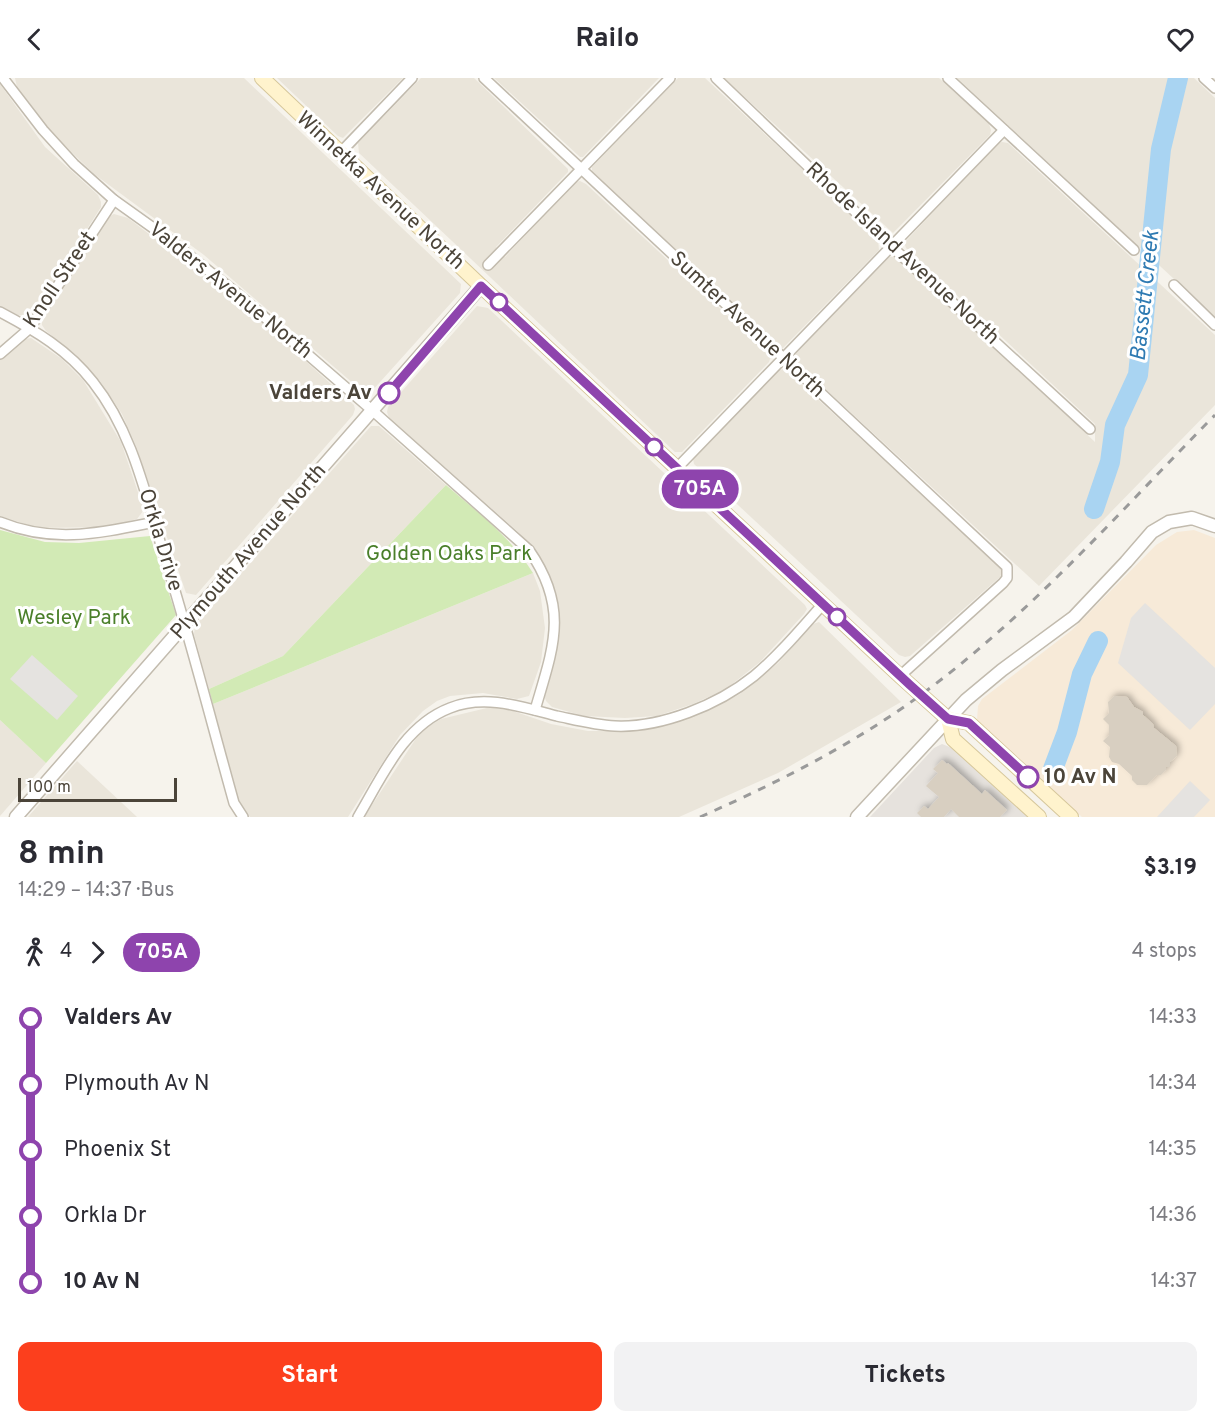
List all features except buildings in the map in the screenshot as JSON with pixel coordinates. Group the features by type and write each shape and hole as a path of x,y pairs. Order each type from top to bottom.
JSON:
{"main road":[{"name":"Winnetka Avenue North","path":"262,78 481,286 900,676 948,719 969,723 1071,817"},
{"name":"Winnetka Avenue North","path":"948,719 953,739 1039,817"}],"street":[{"name":"Valders Avenue North","path":"3,78 74,164 114,201 170,240 240,295 529,550 542,569 550,590 555,635 535,710"},
{"path":"340,153 412,78"},
{"name":"Sumter Avenue North","path":"484,78 1003,562 1008,573 1003,583 900,676"},
{"path":"488,265 670,78"},
{"name":"Rhode Island Avenue North","path":"716,78 891,246 1090,429"},
{"path":"948,78 1134,250"},
{"path":"1204,78 1215,88"},
{"path":"677,468 1004,130"},
{"name":"Knoll Street","path":"0,354 30,328 114,201"},
{"path":"1174,285 1215,325"},
{"name":"Plymouth Avenue North","path":"22,815 481,286"},
{"name":"Orkla Drive","path":"0,312 30,328 70,357 94,383 114,413 129,442 186,624 234,803 243,817"},
{"path":"856,817 966,700 1074,617 1152,532 1169,522 1192,518 1215,526"},
{"path":"0,522 46,535 76,536 154,522"},
{"path":"358,817 402,745 416,728 449,708 490,701 587,723 618,726 676,717 731,693 776,655 823,604"}],"shaded area":[{"path":"15,78 244,78 461,284 460,293 372,391 362,391 204,255 94,174 50,131 17,87"},
{"path":"277,78 403,78 343,138 338,136"},
{"path":"421,78 474,78 568,169 568,172 496,247 505,257 575,182 580,181 586,184 771,356 769,362 682,452 675,452 359,153 358,143"},
{"path":"494,78 659,78 583,157 580,157"},
{"path":"678,78 705,78 878,240 879,250 783,348 780,348 592,172 592,167"},
{"path":"724,78 939,78 989,124 990,135 893,233"},
{"path":"957,78 1194,78 1215,98 1215,317"},
{"path":"0,84 45,147 98,195 101,202 101,207 34,312 26,316 18,315 0,306"},
{"path":"998,143 1008,143 1215,335 1215,405 1039,586 793,357 888,257 898,257 1095,442 1095,424 905,245 906,241"},
{"path":"114,214 128,218 211,281 278,336 354,405 355,409 353,415 196,595 186,593 136,446 122,414 100,381 75,354 46,331 42,325 42,319 110,216"},
{"path":"477,306 488,308 805,605 807,609 804,614 760,662 726,689 693,704 657,716 625,718 584,716 552,707 546,701 544,695 559,626 557,595 546,568 534,548 516,530 389,418 387,412 388,407"},
{"path":"31,338 62,359 83,380 121,442 143,507 137,519 107,527 38,528 0,516 0,359 25,339"},
{"path":"783,369 1000,567 1002,573 1000,577 910,656 899,655 694,464 693,459 779,370"},
{"path":"371,426 379,426 446,485 283,656 209,689 194,634 195,626"},
{"path":"1194,530 1215,538 1215,817 1082,817 977,720 978,706 982,699 1072,630 1156,545 1177,532"},
{"path":"533,573 540,591 545,628 541,662 529,696 517,699 483,693 450,696 437,701 423,711 400,735 348,817 250,817 237,800 213,704"},
{"path":"1145,603 1215,668 1215,704 1190,730 1118,663 1131,618"},
{"path":"819,622 901,702 778,773 679,817 364,817 421,731 441,719 491,707 513,711 551,724 588,731 626,731 673,723 705,712 740,694 778,663 813,624"},
{"path":"32,655 78,696 57,720 10,679"},
{"path":"0,720 46,763 0,816"},
{"path":"942,744 957,750 1029,817 870,817 934,748"},
{"path":"77,761 137,817 28,817"},
{"path":"1190,781 1210,800 1194,817 1157,817"}],"green space":[{"name":"Golden Oaks Park","path":"446,485 504,536 533,573 213,704 209,689 283,656"},
{"name":"Wesley Park","path":"0,530 45,542 79,543 150,536 176,615 46,763 0,720"}],"waterway":[{"name":"Bassett Creek","path":"1094,509 1110,462 1115,425 1138,375 1161,149 1178,78"},
{"name":"Bassett Creek","path":"1053,769 1067,732 1082,674 1098,641"}],"railway":[{"path":"700,817 842,746 896,712 962,663 1038,596 1215,415"}],"bus line":[{"name":"705A","path":"389,393 481,286 910,685 948,719 969,723 1028,777"}],"place":[{"name":"Valders Av","path":"389,393"},
{"name":"10 Av N","path":"1028,777"}]}
